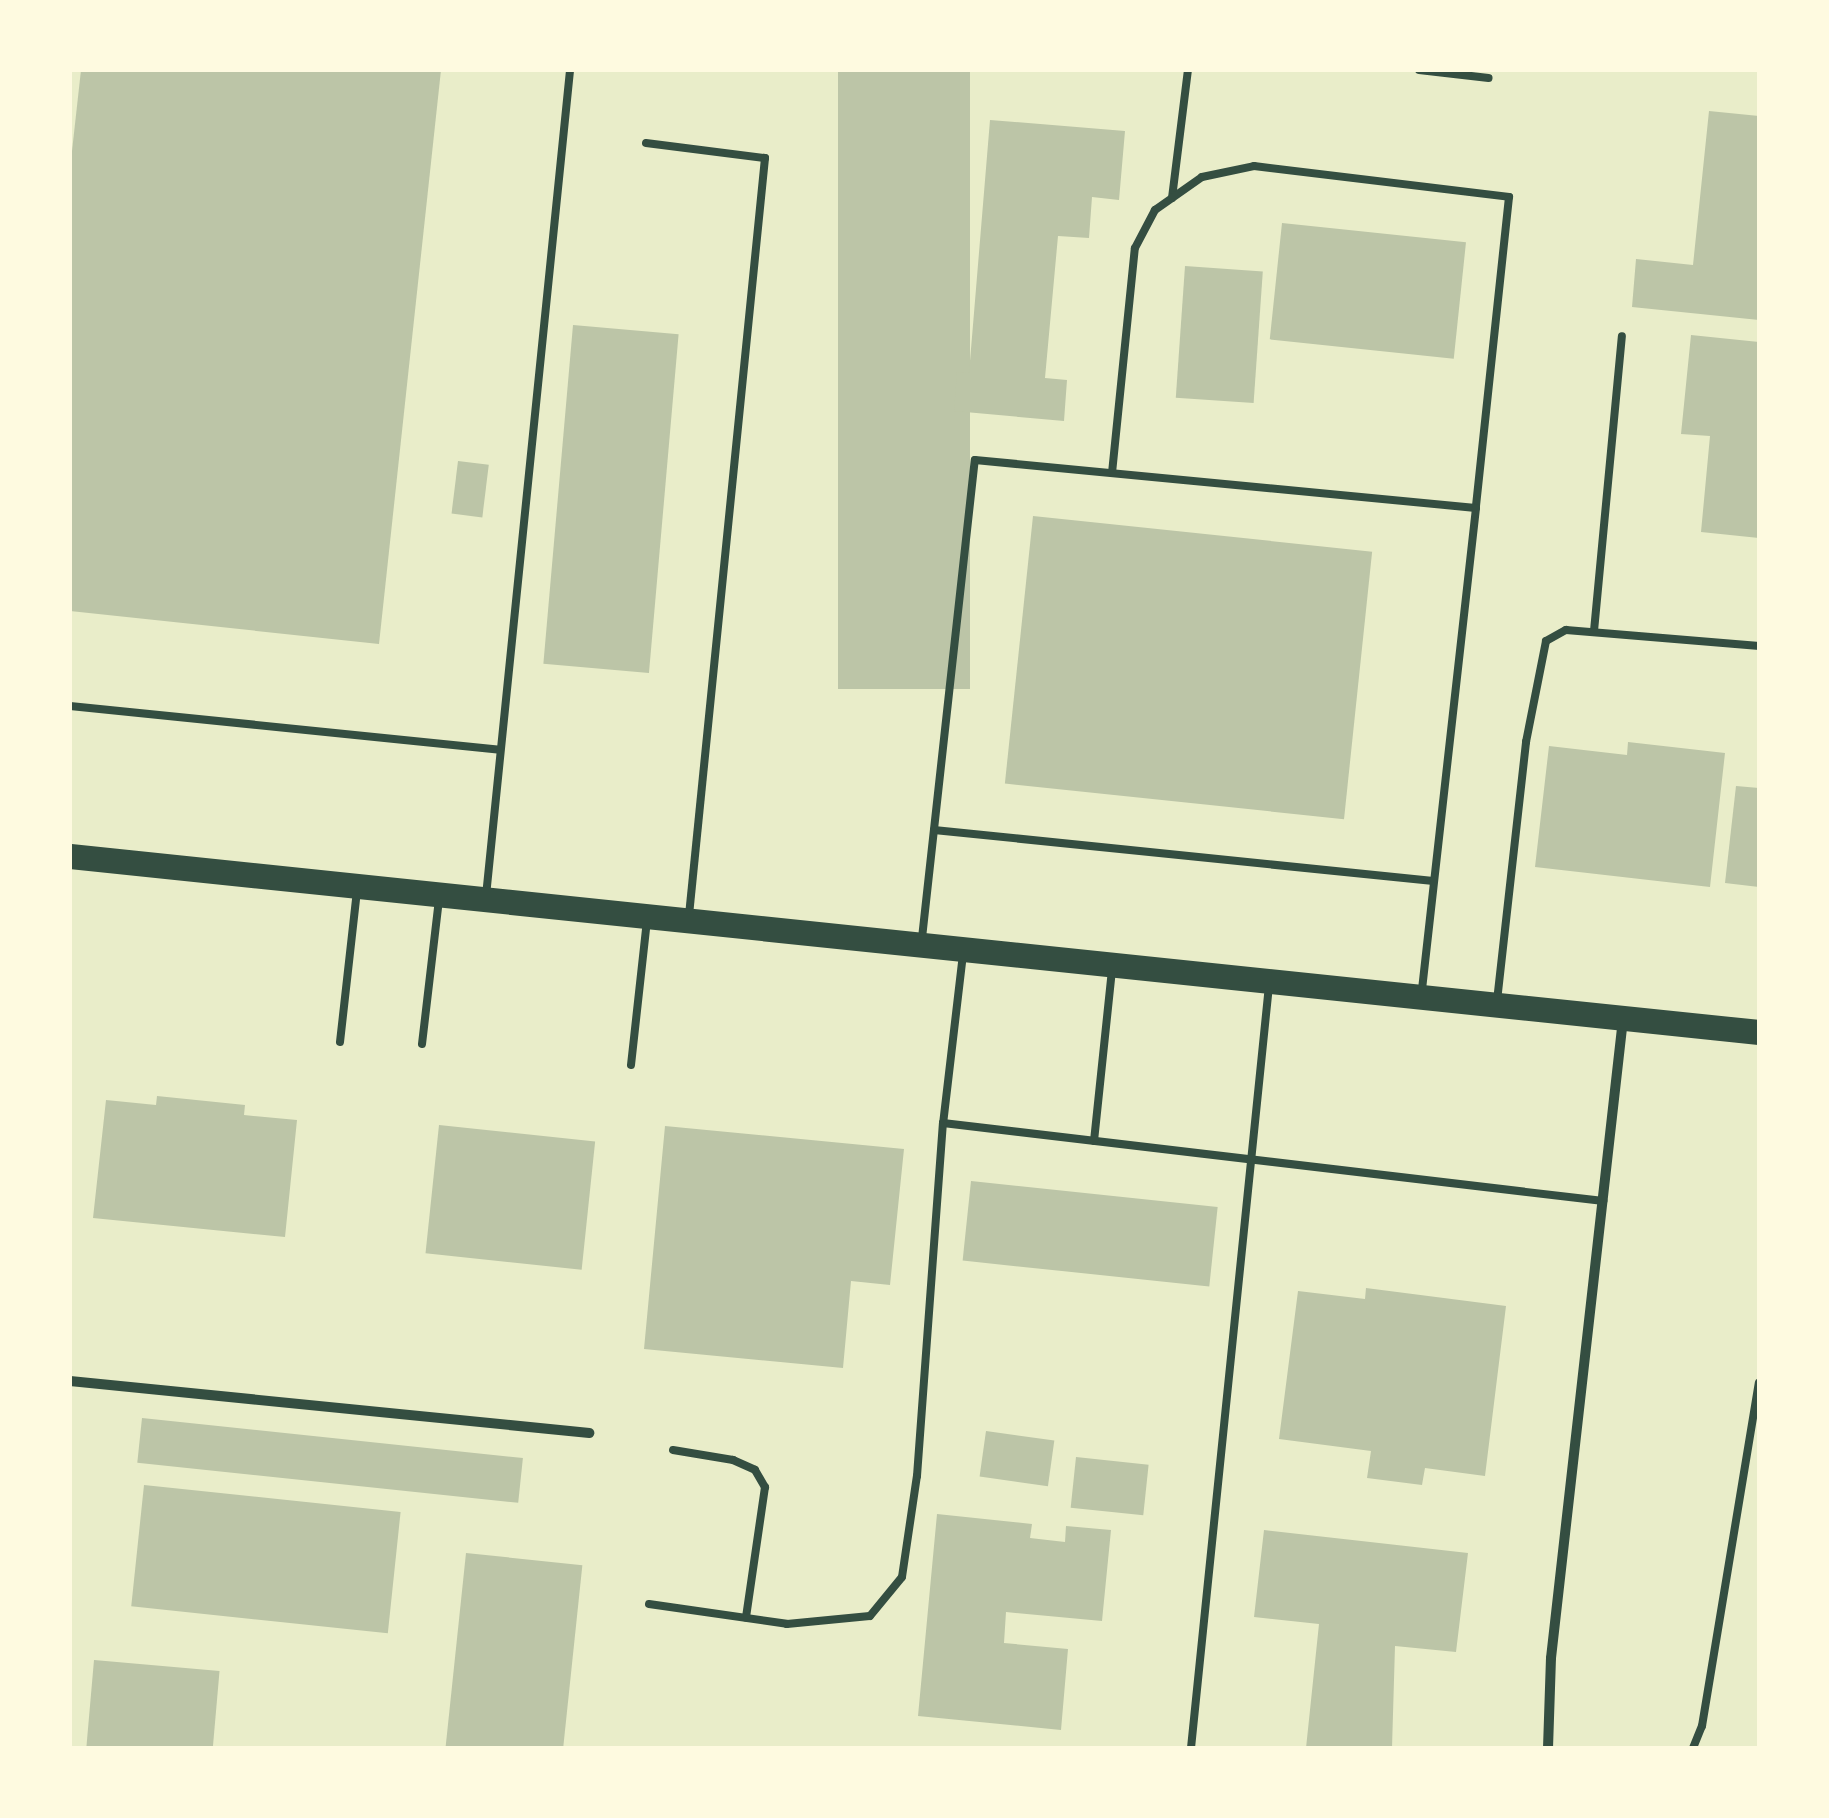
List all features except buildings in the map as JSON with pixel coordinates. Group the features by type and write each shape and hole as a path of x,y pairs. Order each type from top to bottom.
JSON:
{"main road":[{"path":"70,856 1759,1032"}],"street":[{"path":"1548,1748 1551,1658 1623,1018"},
{"path":"70,1380 588,1433"}],"lane":[{"path":"486,901 570,70"},
{"path":"1172,198 1188,70"},
{"path":"1419,70 1489,78"},
{"path":"646,143 765,158 688,921"},
{"path":"1112,474 1134,248 1155,210 1172,198 1202,178 1254,166 1509,197 1422,996"},
{"path":"1594,631 1622,336"},
{"path":"921,945 975,460 1476,508"},
{"path":"1496,1004 1538,658 1546,641 1566,630 1759,646"},
{"path":"70,706 500,750"},
{"path":"934,830 1433,881"},
{"path":"340,1042 358,887"},
{"path":"422,1044 440,896"},
{"path":"631,1066 648,916"},
{"path":"649,1604 786,1624 870,1616 902,1577 917,1476 943,1123 964,949"},
{"path":"1094,1141 1113,964"},
{"path":"1191,1748 1270,980"},
{"path":"943,1123 1603,1202"},
{"path":"1692,1748 1702,1726 1759,1383"},
{"path":"673,1450 733,1460 755,1470 765,1487 746,1618"}]}
